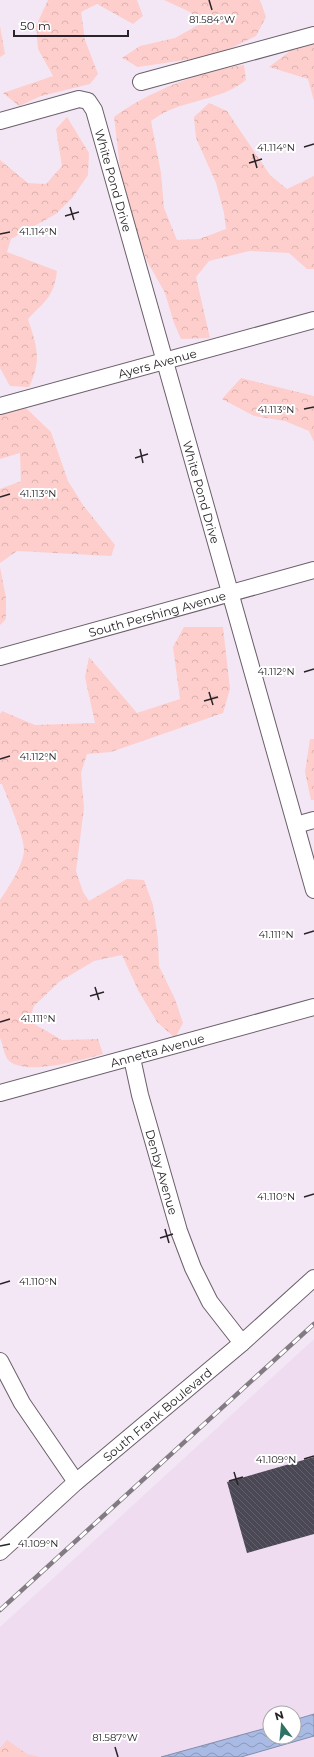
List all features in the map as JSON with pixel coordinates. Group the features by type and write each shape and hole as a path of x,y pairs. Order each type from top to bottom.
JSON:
{"street":[{"path":"141,82 314,35"},
{"name":"White Pond Drive","path":"0,121 75,100 83,100 92,105 314,890"},
{"name":"Ayers Avenue","path":"0,406 314,320"},
{"name":"South Pershing Avenue","path":"0,657 314,570"},
{"path":"296,825 314,820"},
{"name":"Annetta Avenue","path":"0,1093 314,1007"},
{"name":"Denby Avenue","path":"132,1058 140,1095 179,1231 193,1268 210,1302 242,1343"},
{"name":"South Frank Boulevard","path":"0,1552 76,1482 242,1343 314,1278"},
{"path":"0,1361 22,1403 76,1482"}],"shaded area":[{"path":"314,1339 314,1757 0,1757 0,1627"}],"green space":[{"path":"48,0 137,0 143,16 133,24 97,4 81,12 85,40 98,74 90,84 41,96 19,106 3,93 53,76 38,49 36,26"},
{"path":"164,0 260,0 266,17 256,36 217,55 138,67 122,58 140,46 175,38 200,24 190,12"},
{"path":"0,26 5,54 0,57"},
{"path":"314,44 314,101 308,79 269,67 290,51"},
{"path":"244,65 246,80 237,86 219,95 180,106 151,121 161,173 164,208 177,240 199,239 226,229 224,213 216,183 196,138 194,117 209,103 227,111 270,175 287,189 314,176 314,269 307,269 289,253 249,251 209,261 196,277 210,338 181,339 174,323 165,293 147,261 135,228 122,183 114,117 143,99 193,77"},
{"path":"67,117 89,153 88,175 73,197 56,214 11,239 7,252 57,271 54,287 48,298 28,319 37,353 36,368 29,387 10,386 0,368 0,160 28,183 46,184 62,166 56,129"},
{"path":"241,378 314,396 314,442 309,431 285,421 254,416 222,399"},
{"path":"26,408 51,432 68,481 83,505 115,545 111,556 17,551 0,563 0,489 21,481 20,453 0,459 0,415"},
{"path":"0,567 6,598 6,619 0,625"},
{"path":"184,627 223,627 230,689 223,713 111,752 87,754 81,773 84,808 76,871 83,892 89,901 127,879 144,880 153,905 158,939 159,966 175,999 183,1023 175,1038 157,1022 138,990 122,955 94,961 59,982 34,1006 29,1021 62,1040 98,1039 103,1054 69,1063 41,1067 18,1065 7,1059 0,1038 0,900 18,870 23,857 24,845 2,784 0,784 0,714 2,711 35,725 95,723 85,677 89,657 137,713 180,699 173,647"},
{"path":"310,739 314,739 314,800 311,800 305,772"},
{"path":"7,1740 27,1754 40,1757 0,1757 0,1748"}],"water":[{"path":"314,1714 314,1736 302,1739 302,1718"},
{"path":"262,1729 262,1745 283,1745 241,1757 161,1757"}],"building":[{"path":"314,1457 314,1534 247,1553 227,1482"}],"railway":[{"path":"0,1610 314,1324"}]}
